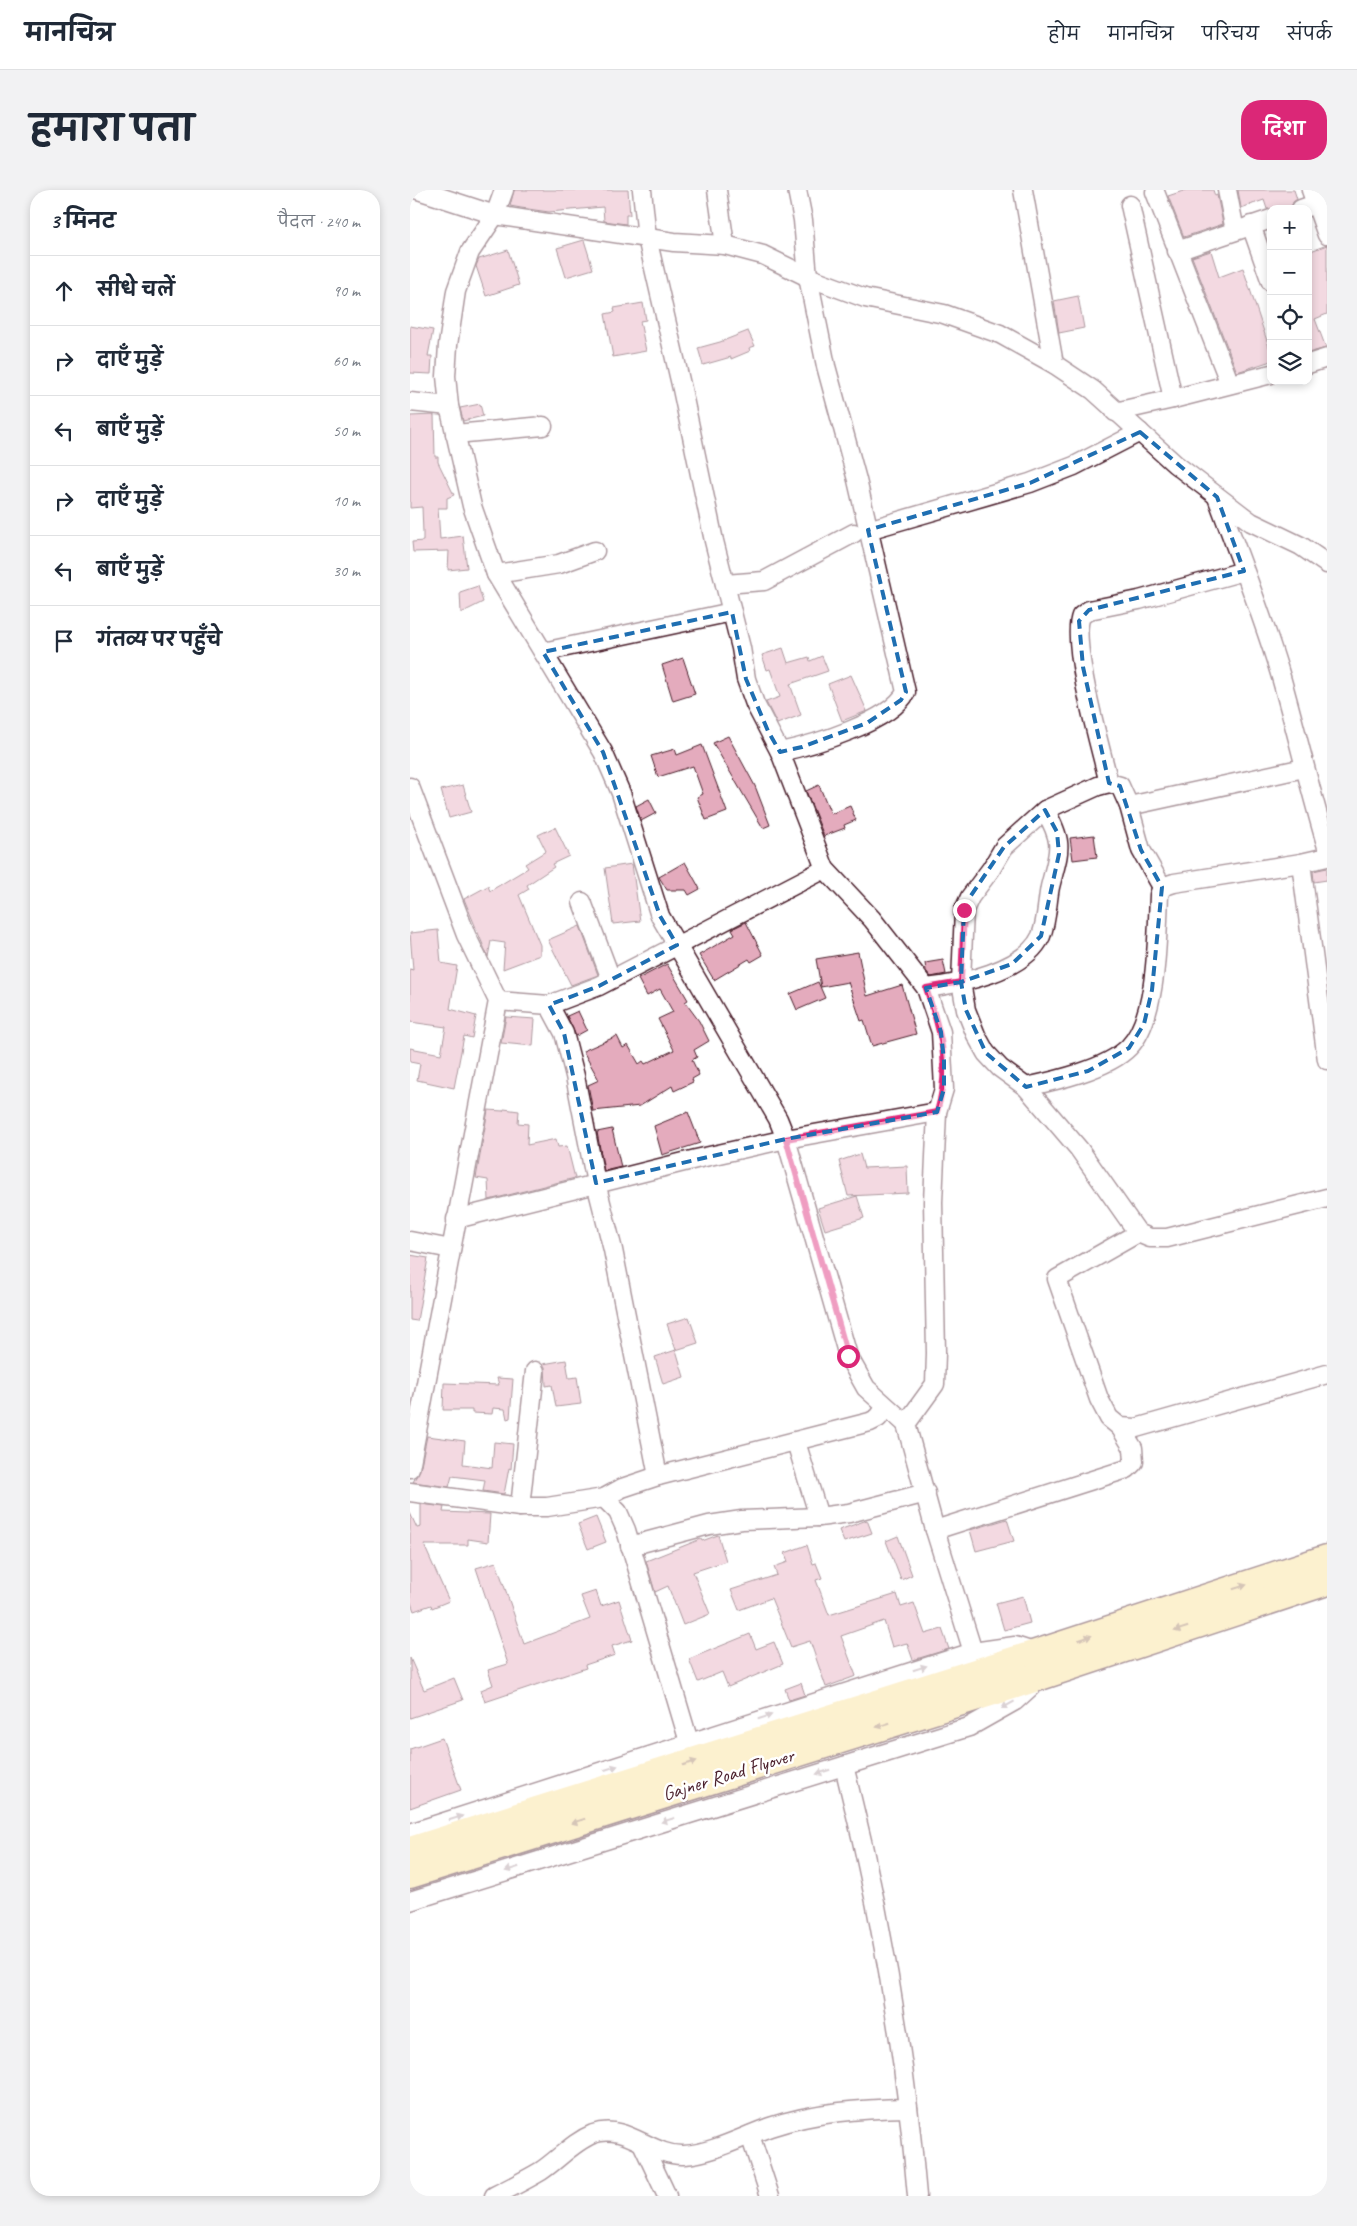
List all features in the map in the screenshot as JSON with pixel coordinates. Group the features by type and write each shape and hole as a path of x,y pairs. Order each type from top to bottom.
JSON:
{"main road":[{"path":"1042,1664 1327,1559"},
{"path":"1042,1664 1327,1581"},
{"name":"Gajner Road Flyover","path":"410,1851 1042,1664"},
{"name":"Gajner Road Flyover","path":"410,1874 1005,1675"}],"street":[{"path":"418,190 495,215 647,238 725,245 763,254 808,277 865,298 954,317 1000,334 1054,364 1093,390 1115,412 1176,464 1251,522 1301,546 1327,564"},
{"path":"504,190 495,215 470,252 456,291 448,345 446,376 449,406 472,506 496,574 603,752 621,794 660,916 730,1041 778,1120 786,1139 848,1356 866,1388 906,1424 935,1530 973,1652"},
{"path":"642,190 647,238 746,679 755,704 780,752 825,869 872,919 926,988 941,1032 944,1089 937,1112 933,1202 935,1384 906,1424"},
{"path":"717,190 725,245"},
{"path":"780,752 823,741 866,723 902,700 906,692 861,532 857,480 826,366 808,277 803,220 797,190"},
{"path":"1022,190 1054,364"},
{"path":"1227,190 1243,228 1267,274"},
{"path":"1154,192 1230,384"},
{"path":"1314,201 1327,235"},
{"path":"1130,204 1173,400"},
{"path":"1177,251 1267,220"},
{"path":"1312,363 1327,358"},
{"path":"1115,412 1173,400 1267,375"},
{"path":"410,402 449,406"},
{"path":"455,434 543,426"},
{"path":"725,584 764,580 861,532 1030,483 1074,466 1140,432"},
{"path":"1217,497 1281,677 1304,768 1327,847"},
{"path":"496,574 558,564 595,551"},
{"path":"1109,783 1083,667 1079,629 1081,616 1089,610 1139,600 1244,570"},
{"path":"543,652 732,612"},
{"path":"1129,806 1304,768"},
{"path":"1026,1087 1088,1071 1129,1048 1144,1024 1152,990 1162,887 1142,850 1129,806 1120,786 1109,783 1045,810 1004,847 991,869 970,897 964,910 961,982 966,1010 976,1035 986,1053 1000,1068 1026,1087 1079,1150 1138,1233 1150,1238 1167,1238 1327,1198"},
{"path":"410,786 466,934 498,1001 410,1468"},
{"path":"926,988 986,976 1012,964 1031,948 1041,936 1059,854 1058,832 1045,810"},
{"path":"1162,887 1174,883 1301,863 1327,857"},
{"path":"1301,863 1324,1020 1327,1060"},
{"path":"498,1001 549,1005 599,986 825,869"},
{"path":"582,902 611,979"},
{"path":"549,1005 564,1033 596,1183 614,1250 658,1476"},
{"path":"456,1219 596,1183 786,1139 937,1112"},
{"path":"935,1530 1127,1469 1134,1462 1133,1448 1120,1427 1109,1418 1099,1398 1057,1279 1138,1233"},
{"path":"410,1241 451,1249"},
{"path":"520,1507 535,1371"},
{"path":"1120,1427 1136,1428 1327,1374"},
{"path":"410,1492 520,1507 547,1507 604,1498 622,1488 658,1476 870,1422 878,1418 886,1407"},
{"path":"796,1442 819,1517"},
{"path":"630,1546 709,1525 742,1520 819,1517 876,1507 926,1493"},
{"path":"604,1498 618,1512 630,1546 689,1742"},
{"path":"410,1833 973,1652 1015,1646 1042,1664 1015,1702 969,1727 410,1900"},
{"path":"844,1766 862,1836 876,1903 899,2040 917,2196"},
{"path":"494,2196 541,2170 574,2144 595,2133 612,2132 630,2136 666,2154 681,2156 700,2154 750,2135 811,2116 844,2110 908,2108"},
{"path":"750,2135 770,2196"},
{"path":"642,2143 667,2196"}],"highlighted area":[{"path":"1140,432 1217,497 1244,571 1089,610 1079,621 1083,667 1109,783 1120,786 1141,850 1162,887 1152,990 1144,1024 1129,1048 1088,1071 1026,1087 986,1053 966,1010 961,982 926,988 941,1032 944,1061 944,1089 937,1112 786,1139 596,1183 564,1033 549,1005 599,986 677,945 660,916 603,752 543,652 732,612 746,679 768,731 780,752 802,747 867,723 901,700 906,692 868,530 1030,483","holes":["1045,810 1057,832 1059,854 1041,936 1012,964 961,982 964,910 970,897 1004,847"]}],"building":[{"path":"514,190 628,190 630,215 626,215 626,224 604,221 603,207 549,212 510,206"},
{"path":"1186,190 1213,190 1215,196 1217,195 1223,224 1184,237 1168,196"},
{"path":"1238,190 1294,190 1297,199 1292,205 1267,205 1267,209 1264,200 1241,208"},
{"path":"584,240 593,269 566,277 557,248"},
{"path":"1327,245 1327,314 1315,319 1326,348 1312,352 1312,295 1312,251"},
{"path":"508,250 519,285 486,296 476,266 479,259"},
{"path":"1211,251 1219,277 1243,268 1267,341 1267,362 1237,372 1192,257"},
{"path":"1078,296 1084,328 1059,333 1054,301"},
{"path":"643,303 646,320 640,321 646,351 613,357 605,314 615,312 614,308"},
{"path":"410,326 433,330 428,356 432,356 431,374 410,373"},
{"path":"748,331 755,346 749,348 750,351 731,359 731,357 703,365 698,348"},
{"path":"480,404 483,416 463,421 460,408"},
{"path":"434,415 435,457 438,457 438,462 454,495 447,498 447,508 438,508 440,539 463,536 467,568 448,570 449,551 413,552 412,542 423,541 423,533 422,507 410,508 410,416"},
{"path":"478,586 483,602 461,613 460,592"},
{"path":"783,648 788,663 809,657 810,661 822,656 828,671 790,684 801,715 777,724 766,702 780,697 770,669 767,670 762,655"},
{"path":"683,658 695,694 673,701 662,665"},
{"path":"851,675 867,711 842,721 828,684"},
{"path":"728,736 755,786 770,825 763,828 713,743"},
{"path":"702,745 727,812 706,820 697,797 703,794 693,766 658,777 651,756 675,749 677,755"},
{"path":"463,785 471,812 449,818 441,790"},
{"path":"819,785 831,814 850,806 856,820 844,825 845,828 824,836 806,791"},
{"path":"649,799 656,813 641,821 636,806"},
{"path":"555,827 569,856 552,864 554,867 527,885 529,889 519,895 540,945 540,955 503,969 505,943 491,941 488,957 464,899 488,886 490,891 528,868 525,864 546,851 538,835"},
{"path":"1094,835 1097,857 1073,860 1070,838"},
{"path":"685,862 700,889 689,895 686,890 667,890 659,877"},
{"path":"632,864 640,921 613,924 605,868"},
{"path":"1327,868 1327,880 1314,882 1313,871"},
{"path":"746,922 763,955 751,962 749,959 714,980 699,955 735,934 732,929"},
{"path":"580,926 598,975 571,985 548,940"},
{"path":"438,930 441,963 457,966 450,1009 476,1016 472,1038 464,1036 454,1088 417,1080 420,1064 410,1062 410,1048 441,1054 446,1027 410,1022 410,969 413,970 410,933"},
{"path":"858,952 867,996 902,985 916,1034 872,1046 864,1020 861,1021 848,982 821,987 816,959"},
{"path":"943,960 946,974 931,977 926,971 925,963"},
{"path":"667,964 688,1000 685,1002 699,1021 709,1041 694,1050 697,1057 692,1060 699,1075 692,1079 693,1082 674,1091 672,1086 640,1106 593,1111 588,1085 599,1080 583,1051 617,1036 623,1048 628,1045 639,1064 643,1061 645,1064 674,1050 658,1019 673,1012 660,989 647,996 638,979"},
{"path":"818,982 825,998 797,1010 790,994"},
{"path":"578,1011 587,1030 576,1036 567,1016"},
{"path":"506,1017 535,1019 533,1046 501,1043"},
{"path":"504,1109 519,1111 518,1123 528,1124 527,1145 556,1139 558,1147 567,1146 575,1178 489,1200 488,1180 476,1178 488,1110 503,1111"},
{"path":"688,1112 700,1143 662,1155 654,1126"},
{"path":"612,1129 621,1167 604,1171 597,1132"},
{"path":"860,1154 864,1168 907,1166 908,1193 848,1196 839,1161"},
{"path":"857,1196 864,1218 825,1230 818,1208"},
{"path":"410,1255 428,1258 417,1321 410,1320"},
{"path":"689,1317 698,1343 676,1350 667,1324"},
{"path":"676,1350 684,1377 663,1384 655,1357"},
{"path":"566,1360 569,1378 577,1377 581,1404 556,1407 552,1385 546,1386 545,1367 543,1364"},
{"path":"497,1378 513,1379 510,1418 507,1419 505,1409 493,1408 492,1414 472,1413 472,1410 443,1410 444,1383 499,1385"},
{"path":"427,1436 465,1441 463,1464 492,1468 494,1442 513,1444 511,1469 509,1468 504,1494 483,1491 485,1480 452,1476 449,1487 413,1482 420,1470"},
{"path":"421,1504 444,1507 443,1512 490,1514 488,1542 468,1539 468,1545 424,1545 449,1601 432,1608 431,1605 414,1611 410,1600 410,1513 417,1528 421,1527"},
{"path":"596,1517 606,1542 588,1549 578,1524"},
{"path":"1007,1519 1014,1541 976,1551 970,1530"},
{"path":"867,1520 872,1533 844,1542 839,1530"},
{"path":"718,1535 726,1561 693,1572 710,1614 683,1625 668,1586 655,1592 646,1561 701,1539 702,1541"},
{"path":"898,1536 912,1575 901,1580 886,1541"},
{"path":"807,1545 813,1564 816,1563 822,1578 816,1580 829,1615 897,1594 901,1607 914,1603 925,1634 942,1629 949,1649 913,1660 907,1643 892,1647 884,1621 841,1636 856,1676 826,1687 810,1641 791,1647 771,1598 739,1610 731,1590 777,1575 774,1567 788,1562 785,1553"},
{"path":"496,1562 524,1644 590,1619 581,1596 596,1591 601,1606 619,1600 632,1640 612,1646 615,1655 585,1665 586,1668 485,1702 481,1690 493,1685 488,1670 508,1664 476,1568"},
{"path":"1023,1596 1030,1623 1004,1630 996,1603"},
{"path":"750,1634 756,1649 774,1642 783,1664 728,1687 722,1672 698,1682 689,1659"},
{"path":"410,1658 424,1690 454,1678 463,1700 410,1718"},
{"path":"801,1683 805,1695 789,1700 785,1689"},
{"path":"442,1738 461,1790 410,1808 410,1749"}],"route":[{"path":"848,1356 786,1139 937,1112 944,1089 944,1062 941,1032 926,988 961,982 964,910"}]}
